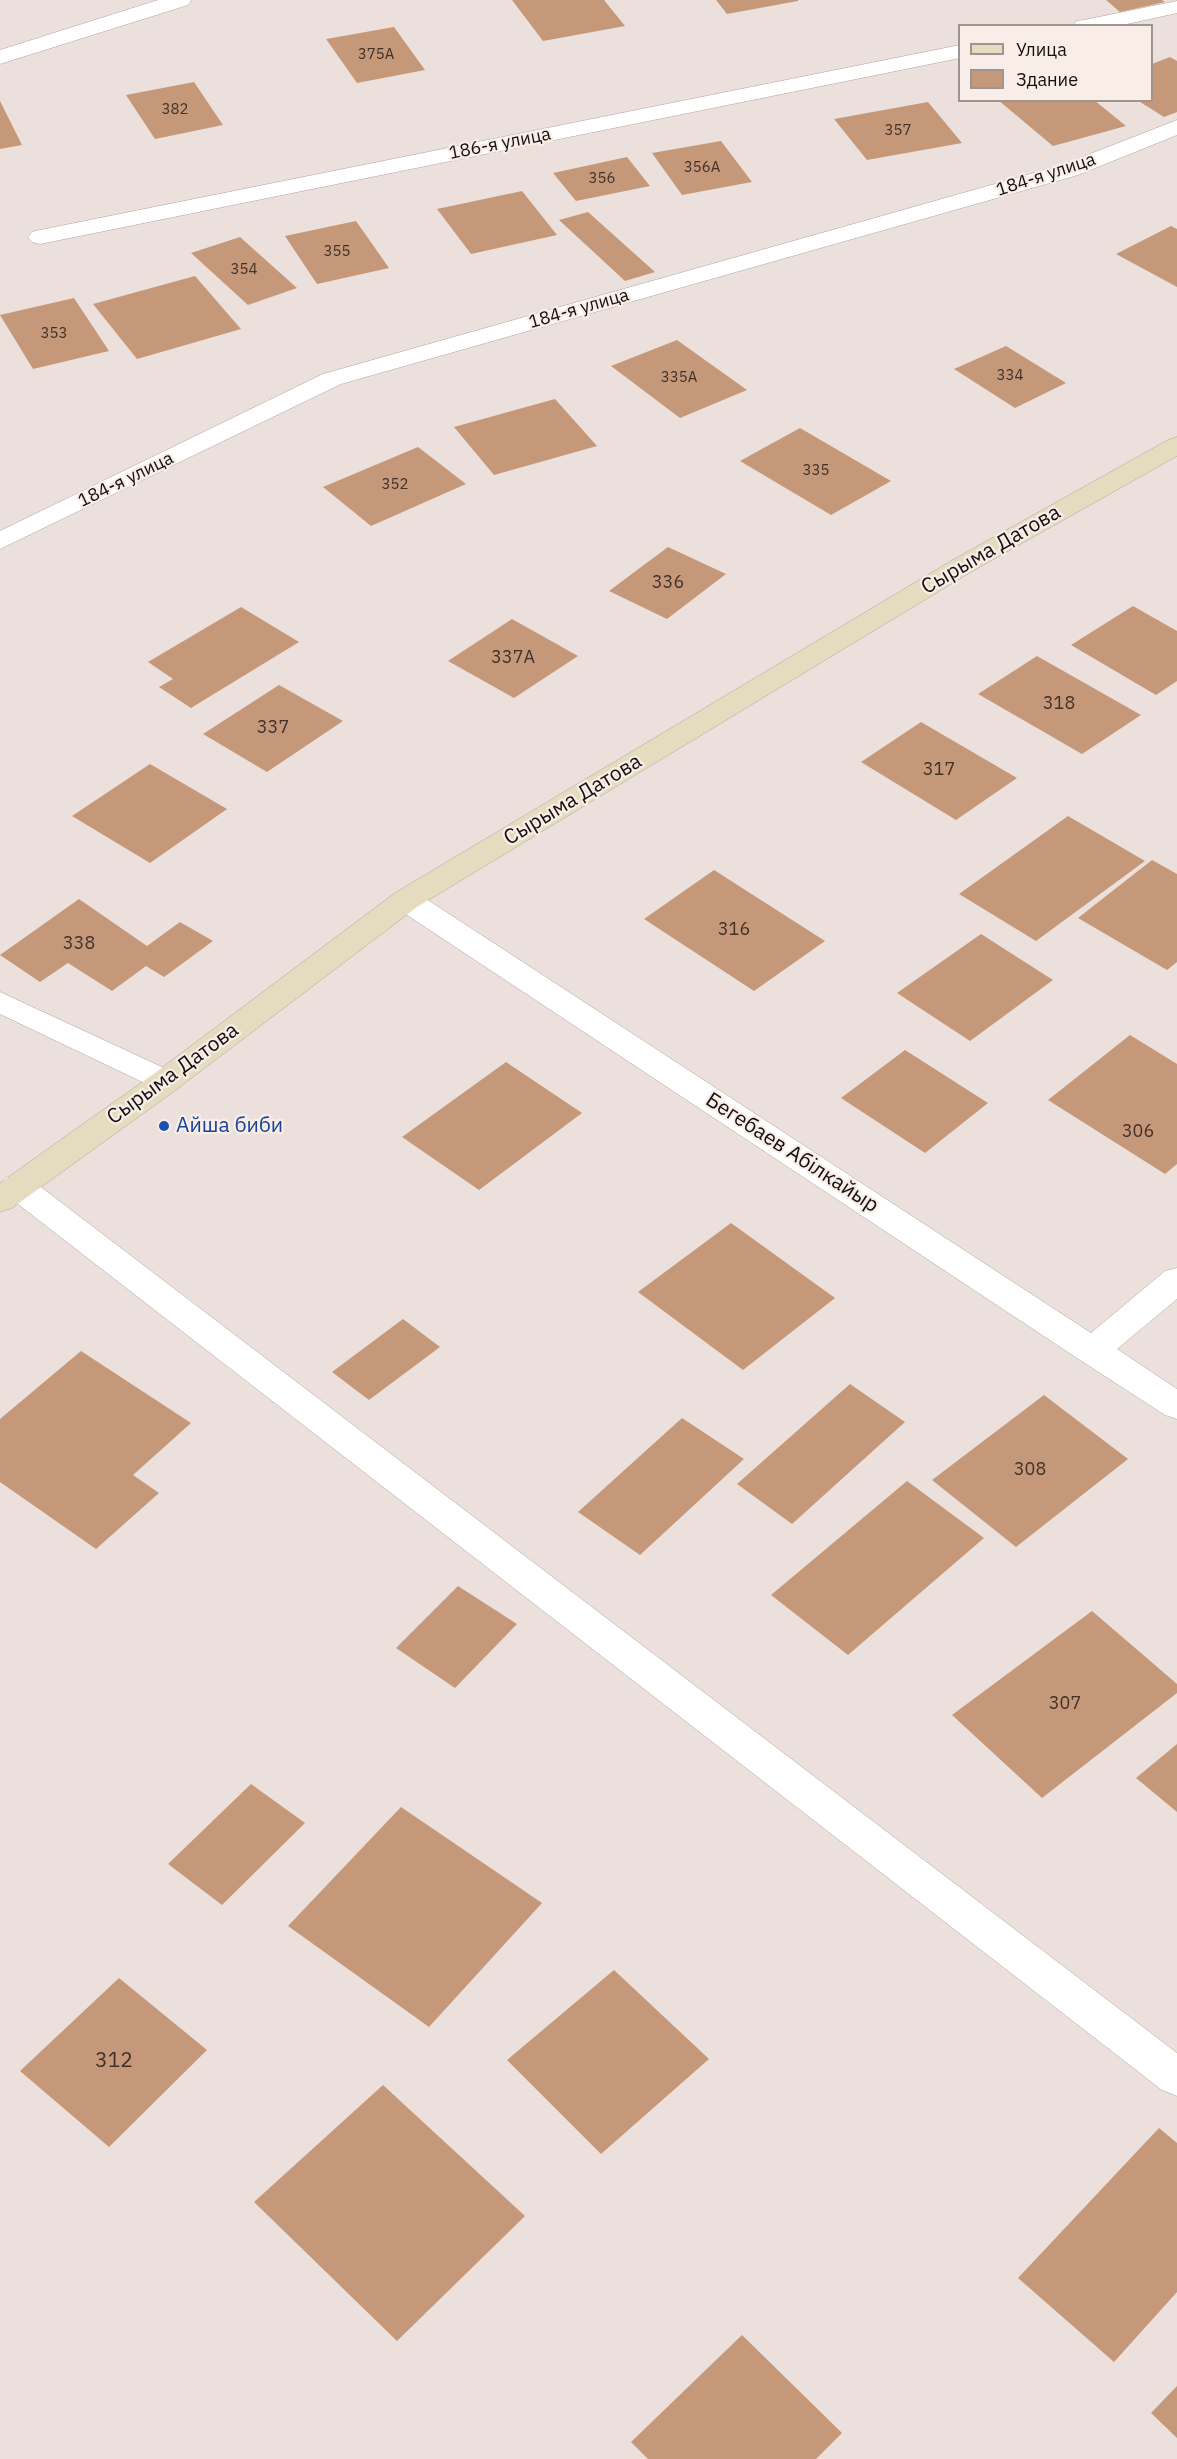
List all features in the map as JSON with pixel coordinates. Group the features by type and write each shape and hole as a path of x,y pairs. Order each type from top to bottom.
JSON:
{"street":[{"path":"0,57 180,0"},
{"path":"1094,24 1177,7"},
{"name":"186-я улица","path":"40,237 958,51"},
{"name":"184-я улица","path":"0,541 332,379 1070,170 1177,127"},
{"name":"Сырыма Датова","path":"9,1193 166,1081 406,900 960,567 1177,445"},
{"name":"Бегебаев Абілкайыр","path":"406,900 1177,1406"},
{"path":"9,1193 1177,2077"},
{"path":"1092,1351 1177,1280"}],"lane":[{"path":"0,1002 166,1081"}],"building":[{"path":"512,0 604,0 625,26 543,41"},
{"path":"716,0 798,0 798,1 727,14"},
{"path":"1106,0 1162,0 1165,2 1120,12"},
{"path":"394,27 425,70 357,83 326,39"},
{"path":"1170,57 1177,61 1177,112 1164,117 1140,102 1153,102 1153,64"},
{"path":"194,82 223,125 155,139 126,95"},
{"path":"0,101 22,145 0,149"},
{"path":"928,102 962,143 867,160 834,119"},
{"path":"1000,102 1096,102 1126,126 1053,146"},
{"path":"721,141 752,182 682,195 652,153"},
{"path":"627,157 650,186 576,201 553,173"},
{"path":"522,191 557,235 471,254 437,209"},
{"path":"588,212 655,272 625,281 559,220"},
{"path":"356,221 389,268 317,284 285,236"},
{"path":"1171,226 1177,229 1177,287 1116,254"},
{"path":"240,237 297,288 248,305 191,253"},
{"path":"195,276 241,329 137,359 93,304"},
{"path":"74,298 109,351 33,369 0,315"},
{"path":"677,340 747,390 680,418 611,366"},
{"path":"1006,346 1066,383 1015,408 954,369"},
{"path":"555,399 597,446 494,475 454,427"},
{"path":"800,428 891,481 831,515 740,461"},
{"path":"418,447 466,484 371,526 323,487"},
{"path":"668,547 726,574 667,619 609,591"},
{"path":"1133,606 1177,631 1177,681 1156,695 1071,645"},
{"path":"241,607 299,642 191,708 159,687 173,679 148,662"},
{"path":"512,619 578,656 514,698 448,661"},
{"path":"1037,656 1141,715 1082,754 978,694"},
{"path":"279,685 343,721 267,772 203,734"},
{"path":"921,722 1017,778 956,820 861,762"},
{"path":"150,764 227,809 150,863 72,816"},
{"path":"1068,816 1145,861 1036,941 959,894"},
{"path":"1152,860 1177,874 1177,962 1167,970 1078,918"},
{"path":"714,870 825,941 754,991 644,919"},
{"path":"79,899 147,946 180,922 213,941 164,977 146,966 112,991 68,963 40,982 0,955"},
{"path":"981,934 1053,980 970,1041 897,993"},
{"path":"1130,1035 1177,1064 1177,1164 1165,1174 1048,1100"},
{"path":"905,1050 988,1103 925,1153 841,1098"},
{"path":"506,1062 582,1113 479,1190 402,1137"},
{"path":"731,1223 835,1298 743,1370 638,1292"},
{"path":"403,1319 440,1347 369,1400 332,1372"},
{"path":"81,1351 191,1423 133,1475 159,1493 96,1549 0,1482 0,1419"},
{"path":"850,1384 905,1422 792,1524 737,1484"},
{"path":"1044,1395 1128,1459 1016,1547 932,1480"},
{"path":"682,1418 744,1459 640,1555 578,1512"},
{"path":"907,1481 984,1538 848,1655 771,1595"},
{"path":"458,1586 517,1624 455,1688 396,1648"},
{"path":"1092,1611 1177,1684 1177,1693 1042,1798 952,1715"},
{"path":"1177,1744 1177,1812 1136,1778"},
{"path":"251,1784 305,1823 222,1905 168,1864"},
{"path":"401,1807 542,1903 429,2027 288,1926"},
{"path":"614,1970 709,2059 601,2154 507,2060"},
{"path":"119,1978 207,2050 109,2147 20,2071"},
{"path":"383,2085 525,2216 397,2341 254,2202"},
{"path":"1159,2128 1177,2143 1177,2292 1114,2362 1018,2278"},
{"path":"742,2335 842,2433 816,2459 648,2459 631,2442"},
{"path":"1177,2386 1177,2438 1151,2413"}],"place":[{"name":"Айша биби","path":"164,1126"}]}
